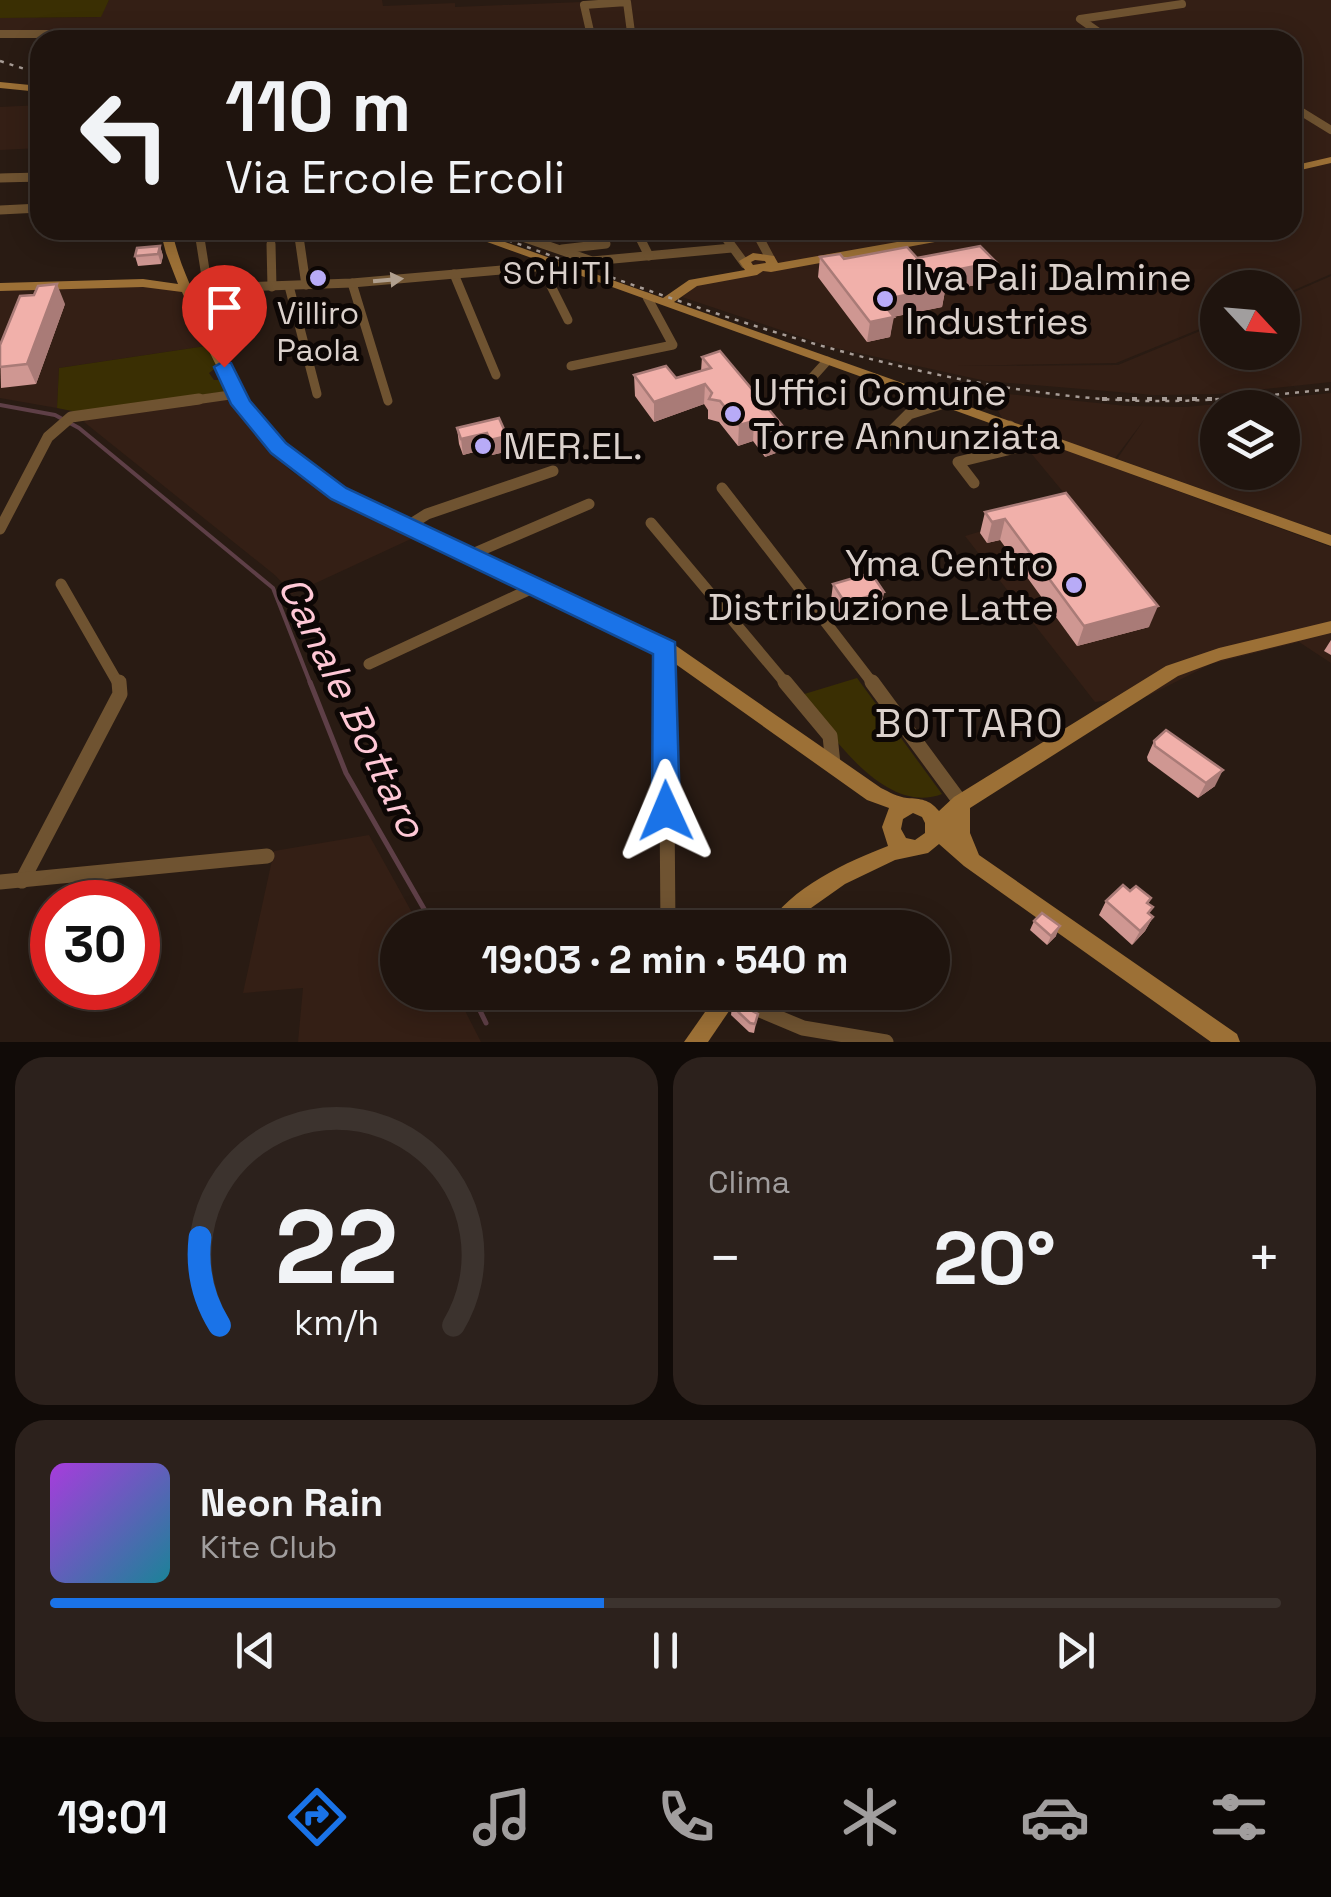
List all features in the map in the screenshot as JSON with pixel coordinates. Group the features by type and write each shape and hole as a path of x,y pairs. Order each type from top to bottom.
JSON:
{"street":[{"path":"584,0 598,0"},
{"path":"590,30 584,4 626,2 630,30"},
{"path":"1096,30 1080,19 1182,4"},
{"path":"0,34 30,34"},
{"path":"0,85 30,88"},
{"path":"1302,112 1331,130"},
{"path":"1302,166 1331,160"},
{"path":"0,178 30,176"},
{"path":"0,210 30,208"},
{"path":"169,240 186,289 236,394 278,448 303,470 338,494 666,648 874,794 914,808 927,838"},
{"path":"200,240 208,289"},
{"path":"299,240 306,285"},
{"path":"496,240 592,262 732,248"},
{"path":"528,240 664,303 1331,541"},
{"path":"604,240 612,260"},
{"path":"641,240 649,256"},
{"path":"727,240 747,269"},
{"path":"760,240 772,262"},
{"path":"664,303 693,282 772,262 801,263 929,240"},
{"path":"271,244 272,286"},
{"path":"0,287 144,283 208,289 352,283 542,268 558,257 606,244"},
{"path":"542,268 568,320"},
{"path":"454,274 496,376"},
{"path":"352,283 388,400"},
{"path":"289,286 316,394"},
{"path":"572,366 672,345 648,297"},
{"path":"791,401 828,361"},
{"path":"0,529 48,437 71,417 236,394"},
{"path":"892,440 891,432 904,417 944,403"},
{"path":"974,483 958,462 1019,447 1010,426"},
{"path":"408,526 428,514 553,471"},
{"path":"722,488 818,610 957,806 971,860"},
{"path":"470,555 588,504"},
{"path":"651,523 830,736 836,753 833,764"},
{"path":"22,881 120,694 120,681 61,584"},
{"path":"369,664 537,586"},
{"path":"795,910 881,855 927,838 957,806 1172,671 1219,654 1331,627"},
{"path":"666,648 668,910"},
{"path":"874,794 891,828 927,838 971,860 1229,1042"},
{"path":"881,855 894,813 957,806"},
{"path":"0,882 267,856"},
{"path":"694,1042 718,1010"},
{"path":"757,1010 798,1027 886,1042"}],"shaded area":[{"path":"0,0 109,0 101,17 0,18"},
{"path":"109,0 382,0 383,6 455,3 455,7 630,0 1331,0 1331,274 1300,288 1300,270 1200,270 1200,329 1116,363 955,366 1118,365 1200,331 1200,370 1300,370 1300,290 1331,276 1331,382 1154,395 986,381 831,347 682,297 690,291 684,290 705,281 752,273 731,240 1302,240 1302,30 30,30 30,34 0,33 0,18 100,17"},
{"path":"30,106 30,148 0,150 0,107"},
{"path":"137,285 225,291 241,335 206,346 59,368 57,408 0,398 0,290"},
{"path":"206,346 217,367 209,373 214,380 224,380 229,391 77,412 57,408 59,368"},
{"path":"988,392 1127,406 1200,406 1200,488 1117,459 1144,420 1109,466 1331,547 1331,663 1299,642 1211,664 1148,696 1095,702 965,536 1073,504 1002,418"},
{"path":"1331,393 1331,535 1204,490 1300,490 1300,396"},
{"path":"233,399 264,446 291,471 353,510 413,538 292,594 276,576 84,422 88,417"},
{"path":"857,678 942,794 920,798 880,782 843,749 801,695"},
{"path":"369,835 411,910 380,910 380,1010 465,1010 481,1042 298,1042 303,988 243,993 274,851"}],"building":[{"path":"160,246 158,254 135,256 137,248"},
{"path":"980,246 996,262 934,274 946,287 880,300 894,317 870,322 820,257 840,254 844,259 907,247 917,258"},
{"path":"57,284 27,364 0,367 0,345 20,296 34,295 38,286"},
{"path":"720,351 786,430 766,436 754,421 739,425 720,401 709,399 712,393 705,384 654,402 634,375 666,366 676,378 711,368 702,357"},
{"path":"499,418 507,436 490,440 487,433 461,439 457,428"},
{"name":"Yma Centro Distribuzione Latte","path":"1066,493 1158,606 1084,626 1005,519 992,522 985,512"},
{"path":"871,573 884,592 845,603 833,584"},
{"path":"1166,730 1223,770 1206,783 1155,746 1154,741"},
{"path":"1123,885 1130,891 1136,886 1151,898 1147,903 1153,907 1148,913 1153,917 1140,931 1106,901"},
{"path":"1042,913 1060,926 1051,936 1034,921"},
{"path":"736,1010 758,1014 755,1024"}],"waterway":[{"name":"Canale Bottaro","path":"0,405 55,415 79,428 273,588 311,685"},
{"name":"Canale Bottaro","path":"310,682 346,773 425,910"},
{"name":"Canale Bottaro","path":"480,1010 486,1023"}],"railway":[{"path":"0,61 30,71"},
{"path":"508,240 709,311 864,357 1022,390 1103,399"},
{"path":"1300,392 1331,389"},
{"path":"1103,399 1200,399"},
{"path":"1103,399 1200,400"}],"place":[{"name":"Villiro Paola","path":"318,278"},
{"name":"Ilva Pali Dalmine Industries","path":"885,299"},
{"name":"Uffici Comune Torre Annunziata","path":"733,414"},
{"name":"MER.EL.","path":"483,446"},
{"name":"Yma Centro Distribuzione Latte","path":"1074,585"}],"district":[{"name":"SCHITI","path":"558,273"},
{"name":"BOTTARO","path":"970,723"}],"route":[{"path":"224,367 241,404 278,448 338,494 666,648 666,811"}]}
